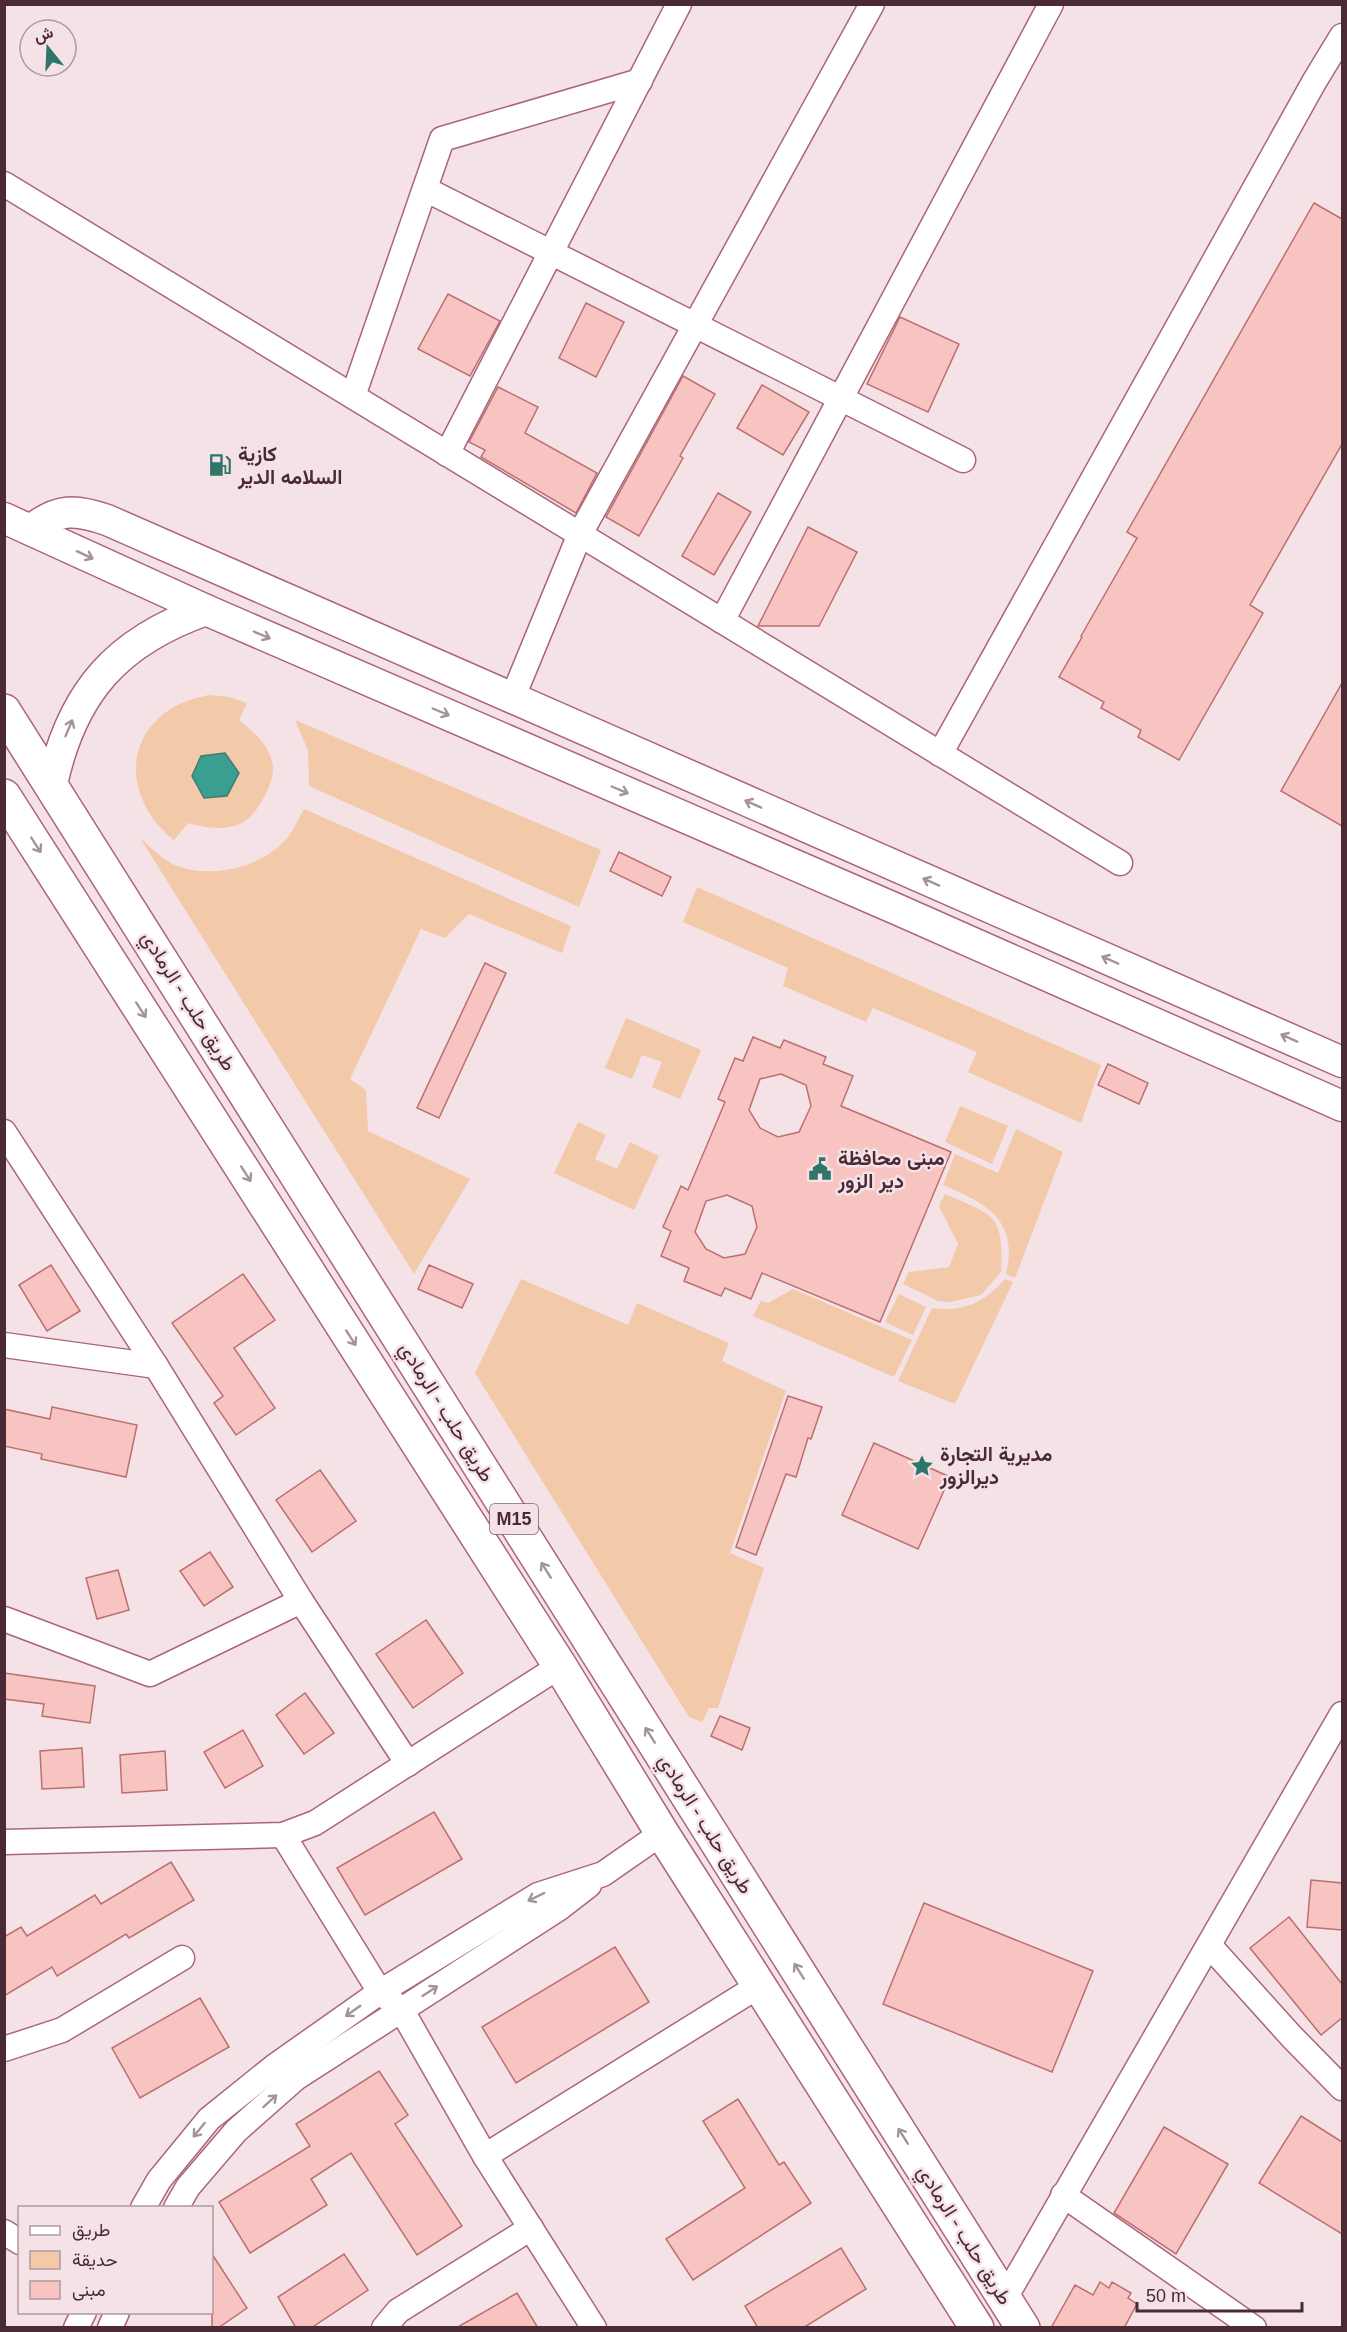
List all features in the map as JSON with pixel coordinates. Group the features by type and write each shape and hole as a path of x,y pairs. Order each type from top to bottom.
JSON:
{"highway":[{"name":"طريق حلب - الرمادي","path":"4,711 1023,2328"},
{"name":"طريق حلب - الرمادي","path":"4,796 560,1666 662,1833 977,2328"}],"main road":[{"path":"31,530 42,521 56,515 85,512 1342,1062"},
{"path":"4,518 206,610 905,913 1342,1106"},
{"path":"52,784 69,725 84,699 103,674 149,634 177,620 206,610"}],"street":[{"path":"447,454 679,4"},
{"path":"512,699 580,534 872,4"},
{"path":"722,621 1051,4"},
{"path":"940,754 1314,82 1342,36"},
{"path":"353,396 442,139 640,81"},
{"path":"4,184 1120,863"},
{"path":"424,189 963,460"},
{"path":"4,1132 156,1366 301,1601 408,1764"},
{"path":"4,1345 156,1366"},
{"path":"4,1618 150,1674 301,1601"},
{"path":"4,1842 283,1835 315,1823 560,1666"},
{"path":"1005,2298 1342,1714"},
{"path":"177,2206 188,2187 236,2131 296,2078 558,1909 662,1833"},
{"path":"283,1835 380,1992 401,2009 485,2156 594,2328"},
{"path":"144,2206 159,2180 208,2119 274,2066 380,1992 538,1895 603,1874"},
{"path":"1209,1945 1291,2036 1342,2088"},
{"path":"4,2049 62,2030 182,1958"},
{"path":"485,2156 760,1985"},
{"path":"1064,2195 1254,2328"},
{"path":"384,2328 398,2311 531,2228"},
{"path":"4,2232 18,2241"},
{"path":"76,2328 83,2314"},
{"path":"110,2328 117,2314"}],"green space":[{"path":"209,695 229,697 247,703 239,720 263,742 272,762 273,774 263,799 247,820 235,826 222,828 188,823 174,840 159,826 140,793 136,775 137,757 142,740 153,724 169,710"},
{"path":"295,720 601,850 579,907 309,786 308,750"},
{"path":"304,809 571,926 562,953 469,914 445,938 421,929 350,1079 366,1090 368,1131 470,1179 414,1274 140,838 162,857 177,866 206,871 237,868 252,863 278,847 288,837"},
{"path":"697,887 1101,1065 1081,1123 968,1072 977,1052 873,1008 866,1022 783,986 788,968 683,922"},
{"path":"626,1018 701,1050 680,1099 652,1087 662,1062 642,1055 632,1079 605,1068"},
{"path":"960,1106 1008,1126 992,1164 945,1142"},
{"path":"578,1122 606,1135 595,1159 617,1169 630,1142 659,1156 634,1210 554,1173"},
{"path":"1016,1129 1063,1152 1015,1278 1006,1274 1009,1255 1008,1240 996,1216 973,1199 943,1185 955,1154 998,1173"},
{"path":"945,1194 975,1207 993,1220 1001,1238 1002,1253 1001,1272 981,1295 951,1302 938,1301 903,1284 909,1272 949,1267 958,1244 939,1206"},
{"path":"521,1279 628,1325 637,1303 729,1343 722,1361 786,1391 730,1553 764,1568 718,1708 709,1708 702,1722 689,1717 475,1373"},
{"path":"1005,1279 1013,1282 955,1404 898,1381 932,1308 954,1309 973,1304 989,1294"},
{"path":"793,1289 912,1340 894,1377 753,1316 761,1301 768,1303"},
{"path":"899,1294 926,1307 913,1335 885,1322"}],"shaded area":[{"path":"225,753 239,773 227,796 204,798 192,776 201,756"}],"building":[{"path":"1314,203 1342,219 1342,444 1250,605 1263,613 1179,760 1138,737 1141,730 1101,708 1104,702 1059,677 1137,538 1127,532"},
{"path":"448,294 500,321 470,376 418,349"},
{"path":"586,303 624,322 596,377 559,358"},
{"path":"900,317 959,344 928,412 867,384"},
{"path":"683,376 715,394 680,456 683,458 639,536 606,517"},
{"path":"762,385 809,412 783,455 737,428"},
{"path":"498,387 538,407 525,433 597,473 576,513 481,457 485,450 469,442"},
{"path":"718,493 751,512 714,575 682,556"},
{"path":"808,527 857,552 819,626 758,626"},
{"path":"1342,683 1342,826 1281,791"},
{"path":"619,852 671,877 662,896 610,871"},
{"path":"485,963 506,973 439,1118 417,1108"},
{"name":"مبنى محافظة دير الزور","path":"753,1037 780,1048 784,1040 826,1057 823,1064 853,1076 841,1106 951,1152 880,1322 762,1273 751,1299 725,1288 721,1296 684,1281 689,1268 661,1256 671,1231 663,1227 681,1186 688,1190 725,1102 718,1099 735,1058 743,1061","holes":["781,1074 806,1085 811,1106 799,1132 778,1137 760,1128 749,1110 760,1079","727,1195 752,1206 757,1227 745,1254 724,1258 706,1249 695,1232 706,1201"]},
{"path":"1108,1064 1148,1083 1139,1104 1098,1085"},
{"path":"51,1265 80,1311 47,1331 19,1285"},
{"path":"429,1265 473,1284 462,1308 418,1289"},
{"path":"243,1274 275,1320 234,1348 275,1408 236,1435 214,1403 223,1396 172,1323"},
{"path":"788,1396 822,1407 811,1439 808,1438 796,1477 786,1474 756,1555 736,1547"},
{"path":"52,1407 137,1425 126,1477 41,1459 42,1454 4,1446 4,1409 50,1419"},
{"path":"874,1443 950,1477 918,1549 842,1515"},
{"path":"320,1470 356,1521 312,1552 276,1500"},
{"path":"210,1552 233,1587 204,1606 180,1571"},
{"path":"118,1570 129,1610 97,1619 86,1578"},
{"path":"426,1620 463,1673 413,1708 376,1654"},
{"path":"4,1673 95,1686 90,1723 42,1716 44,1704 4,1699"},
{"path":"305,1693 334,1733 304,1754 276,1715"},
{"path":"720,1716 750,1728 742,1750 711,1736"},
{"path":"243,1730 263,1766 225,1788 204,1752"},
{"path":"82,1748 84,1787 42,1789 40,1751"},
{"path":"165,1751 167,1790 122,1793 120,1755"},
{"path":"434,1812 462,1859 365,1915 337,1868"},
{"path":"171,1862 194,1900 129,1938 126,1934 57,1976 52,1967 4,1996 4,1937 21,1927 27,1936 95,1895 101,1904"},
{"path":"1311,1880 1342,1883 1342,1930 1307,1927"},
{"path":"924,1903 1093,1971 1052,2072 883,2004"},
{"path":"1289,1917 1342,1984 1342,2018 1321,2035 1250,1948"},
{"path":"615,1947 649,2002 516,2083 482,2027"},
{"path":"200,1998 229,2047 140,2098 112,2048"},
{"path":"379,2071 408,2115 395,2124 462,2226 417,2255 351,2153 311,2179 327,2205 250,2253 219,2202 310,2146 296,2124"},
{"path":"738,2099 779,2165 784,2162 811,2203 693,2280 666,2239 745,2188 703,2121"},
{"path":"1301,2116 1342,2142 1342,2234 1259,2183"},
{"path":"1164,2127 1228,2164 1176,2254 1114,2213"},
{"path":"841,2248 866,2289 803,2328 758,2328 745,2306"},
{"path":"344,2254 368,2290 311,2328 296,2328 278,2297"},
{"path":"213,2256 247,2308 218,2328 212,2328"},
{"path":"1100,2282 1109,2288 1112,2282 1131,2293 1128,2298 1137,2304 1124,2328 1051,2328 1075,2285 1093,2295"},
{"path":"517,2293 538,2328 456,2328"}],"place":[{"name":"كازية السلامه الدير","path":"220,465"},
{"name":"مبنى محافظة دير الزور","path":"820,1169"},
{"name":"مديرية التجارة ديرالزور","path":"922,1466"}]}
